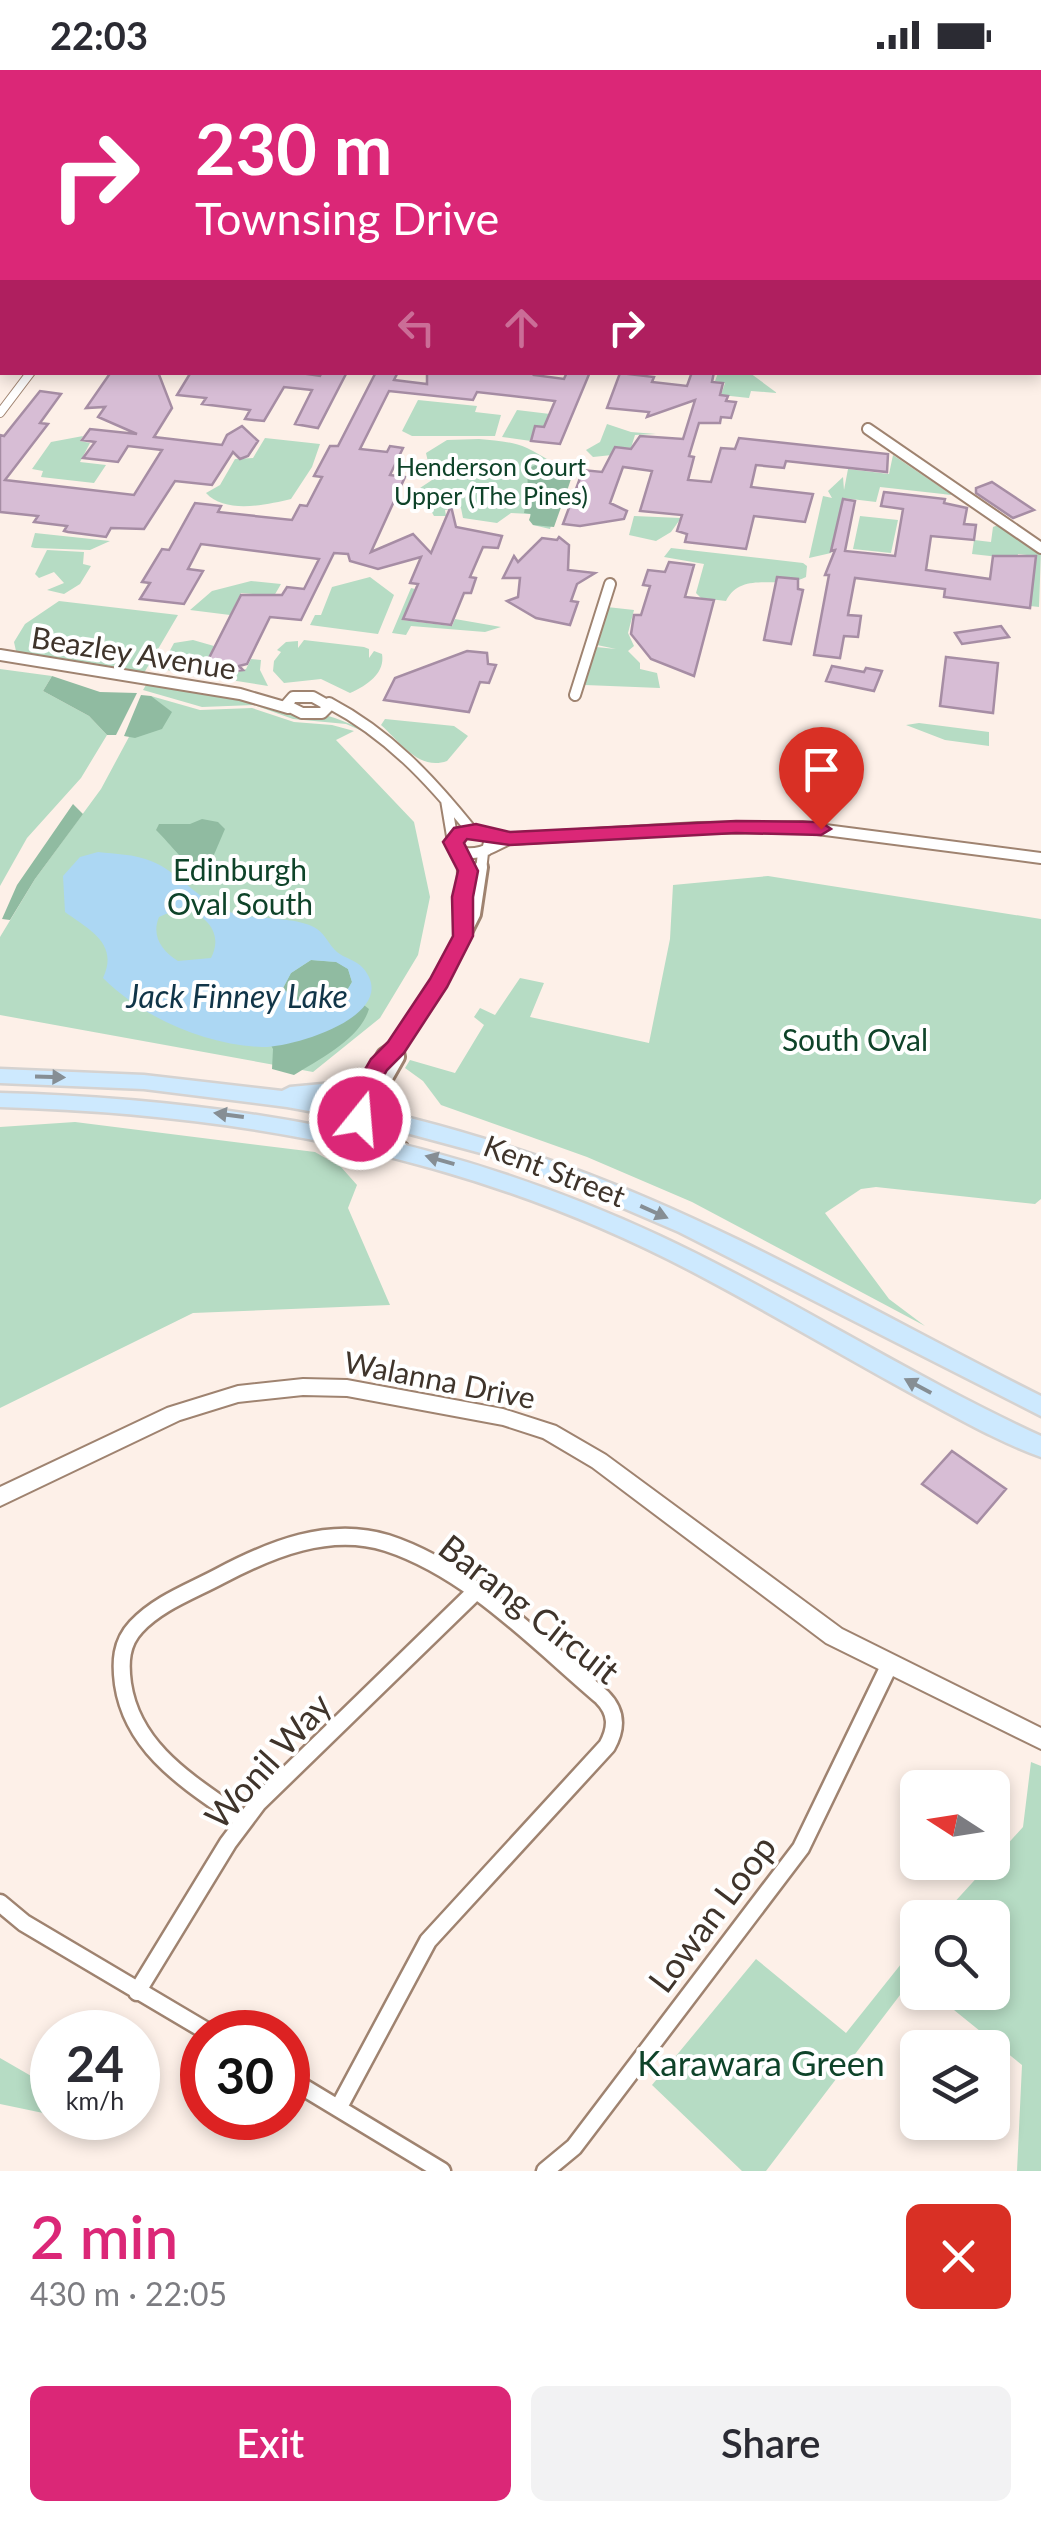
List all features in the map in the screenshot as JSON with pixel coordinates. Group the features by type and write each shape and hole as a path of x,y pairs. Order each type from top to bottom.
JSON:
{"main road":[{"name":"Kent Street","path":"0,1076 122,1081 278,1098 360,1113 516,1156 668,1217 1041,1407"},
{"path":"278,1098 298,1092 366,1087"},
{"name":"Kent Street","path":"0,1100 172,1108 326,1132 404,1150 543,1195 630,1232 1041,1447"}],"street":[{"path":"0,412 30,375"},
{"path":"868,428 1041,548"},
{"path":"574,695 610,584"},
{"name":"Beazley Avenue","path":"0,655 325,708 366,723 477,832"},
{"name":"Beazley Avenue","path":"290,703 313,697 325,708"},
{"path":"446,798 456,847 468,871 463,936"},
{"path":"456,847 461,833 477,832 510,839 802,827 1041,858"},
{"path":"404,1150 363,1126 360,1099 384,1055 396,1047 440,982 474,914 490,839 477,832"},
{"path":"456,847 485,852 510,839"},
{"path":"326,1132 373,1102 398,1058 396,1047"},
{"name":"Walanna Drive","path":"0,1496 210,1400 302,1387 379,1393 530,1423 576,1446 802,1615 890,1666 1032,1735"},
{"name":"Barang Circuit","path":"244,1820 146,1741 133,1724 120,1665 124,1645 142,1620 256,1556 286,1544 326,1538 386,1544 428,1562 474,1593 608,1702 615,1718 607,1746 428,1941 338,2107"},
{"name":"Wonil Way","path":"136,1992 244,1820 272,1787 474,1593"},
{"name":"Lowan Loop","path":"545,2171 574,2147 780,1880 824,1804 890,1666"},
{"path":"0,1903 24,1923 180,2016"},
{"path":"310,2091 442,2171"}],"green space":[{"path":"717,375 753,375 777,393 751,391 749,398 721,395 725,383 715,381"},
{"path":"418,400 477,406 475,412 501,415 495,436 412,436 402,431"},
{"path":"517,410 550,414 544,427 535,426 531,441 502,437"},
{"path":"607,424 631,432 656,434 635,435 631,448 615,447 612,455 593,457 586,450 600,442"},
{"path":"83,436 80,441 90,443 80,462 106,465 94,483 41,477 43,471 32,469 51,442"},
{"path":"265,438 320,444 312,467 291,499 235,506 214,500 206,493 220,485 235,459 253,458"},
{"name":"Henderson Court Upper (The Pines)","path":"479,439 521,446 570,467 550,529 533,525 530,514 511,513 497,523 463,518 461,508 445,510 446,516 434,516 430,509 418,507 414,492 432,480 426,453 447,440"},
{"path":"893,455 952,495 880,487 876,502 843,498 831,553 809,558 823,496 832,498 828,491 843,477 844,490 848,469 889,474"},
{"path":"542,462 572,476 566,494 528,490 527,469"},
{"path":"528,492 565,496 554,527 533,525 529,520 531,514 524,513"},
{"path":"634,516 681,518 671,532 656,541 629,535"},
{"path":"860,516 898,520 891,553 853,549"},
{"path":"1001,524 1041,551 1039,607 1030,606 1036,556 1018,554 1017,559 972,554 974,540 991,542 993,527"},
{"path":"35,533 110,541 90,550 35,548 31,547"},
{"path":"671,548 803,563 807,566 806,577 751,583 733,591 726,601 701,598 696,593 704,564 664,557"},
{"path":"47,550 84,552 83,564 91,566 80,584 64,594 47,590 64,583 54,572 39,578 35,574"},
{"path":"370,577 394,595 378,634 310,625 315,615 321,615 332,587"},
{"path":"251,581 281,584 274,596 241,593 230,615 190,610 212,591"},
{"path":"411,588 415,589 402,620 452,626 455,619 501,627 485,632 411,626 406,635 392,633"},
{"path":"59,601 178,615 144,673 16,651 14,642 25,624"},
{"path":"607,607 634,610 628,633 634,646 628,651 640,663 640,669 657,673 660,688 585,685 596,647 616,649 597,645"},
{"path":"193,640 214,646 205,665 219,672 240,671 246,669 251,659 261,660 260,670 268,686 160,669 174,643"},
{"path":"304,640 364,647 369,649 369,658 374,651 382,654 381,666 370,681 350,693 321,679 284,683 273,671 281,652 277,650 286,642 298,641 298,648"},
{"path":"0,669 52,676 43,691 89,716 107,735 81,778 27,838 0,886"},
{"path":"52,676 100,692 137,693 116,735 107,735 89,716 43,691"},
{"path":"146,685 295,707 351,724 374,736 346,724 293,719 254,705 202,707 143,690"},
{"path":"141,695 151,696 172,712 162,729 135,738 124,736"},
{"name":"Edinburgh Oval South","path":"151,696 200,710 252,708 294,722 354,731 336,740 414,822 430,897 418,955 380,1018 313,1072 0,1015 0,937 35,879 101,789"},
{"path":"385,719 454,726 468,736 447,761 428,762 411,753 381,725"},
{"path":"919,723 989,732 989,746 945,740 906,725"},
{"path":"73,804 83,814 10,920 2,919 17,885"},
{"path":"202,819 218,822 225,829 207,871 185,860 156,830 159,824 190,824"},
{"name":"South Oval","path":"768,876 1041,919 1041,1199 1035,1204 876,1187 861,1189 825,1213 889,1299 925,1326 692,1202 587,1157 441,1105 423,1081 405,1068 410,1060 455,1073 484,1025 474,1017 480,1008 495,1015 520,978 544,983 530,1017 649,1043 670,939 673,885"},
{"path":"311,960 337,962 348,969 352,982 338,999 310,1005 283,988 291,973"},
{"path":"360,1002 369,1009 364,1020 338,1047 294,1075 272,1069 273,1049 264,1032"},
{"path":"75,1122 315,1152 341,1167 357,1185 348,1208 390,1305 193,1313 0,1408 0,1127"},
{"path":"1031,1762 1041,1766 1041,2171 1017,2171 1022,2065 1010,2055 1010,2030 979,2030 954,2010 1010,2010 1010,1900 956,1900 975,1880 1010,1880 1010,1841 1023,1827"},
{"name":"Karawara Green","path":"756,1959 846,2033 900,1965 900,1995 766,2171 742,2171 652,2085"},
{"path":"0,2058 30,2075 30,2110 0,2104"}],"water":[{"name":"Jack Finney Lake","path":"98,852 145,859 227,911 308,925 320,931 337,952 363,968 371,985 368,1000 357,1014 339,1026 277,1046 219,1041 156,1017 103,978 107,966 105,947 65,912 63,876 80,857","holes":["182,907 205,920 214,933 211,958 178,961 160,942 156,930 159,917","311,960 336,962 348,969 352,982 338,999 310,1005 283,988 291,973"]}],"building":[{"path":"109,375 159,375 172,408 154,437 222,445 227,435 242,426 258,441 248,456 240,459 233,452 212,485 175,481 144,529 111,528 106,537 34,522 38,516 0,512 0,435 4,436 40,391 61,394 40,423 48,424 5,480 134,495 162,450 128,446 118,462 83,458 95,442 82,440 90,429 137,434 98,417 105,407 86,408"},
{"path":"189,375 345,375 318,428 295,424 312,390 284,387 264,421 245,419 250,410 202,404 206,398 177,395"},
{"path":"374,375 396,375 394,380 427,384 427,375 534,375 564,379 566,375 589,375 560,444 531,441 535,426 544,427 555,401 477,392 473,400 389,391 360,449 387,452 390,446 403,448 390,475 405,477 371,552 413,534 431,553 451,506 456,527 502,536 498,548 483,547 470,577 476,578 471,593 464,593 451,625 403,619 418,584 410,583 421,557 378,569 350,561 348,554 334,553 301,620 270,617 247,664 239,666 243,670 226,672 200,666 212,662 208,660 241,595 282,595 287,587 304,589 319,559 201,544 188,569 203,571 184,604 140,599 150,583 142,582 162,549 169,550 195,503 221,506 218,512 292,520 300,505 307,506 322,477 314,476 330,446 338,446"},
{"path":"619,375 654,377 652,382 687,386 691,375 713,375 712,382 723,383 720,395 728,396 726,401 736,402 731,418 721,417 720,423 699,423 689,456 694,457 688,480 711,482 721,448 735,449 739,438 888,454 887,472 786,461 784,468 756,465 751,487 813,494 805,522 754,516 746,549 685,542 687,534 677,531 682,515 640,511 652,471 623,467 610,503 627,511 624,519 580,526 563,524 583,470 602,472 615,447 631,449 640,436 683,439 695,400 647,417 649,412 607,408"},
{"path":"992,482 1034,510 1013,518 976,493 976,488"},
{"path":"884,492 945,499 944,503 967,508 964,524 976,525 974,540 931,536 926,570 990,579 993,556 1036,556 1030,608 944,597 945,589 855,578 848,615 861,616 858,637 844,636 840,658 814,655 829,575 825,575 835,550 831,551 843,499 855,501 845,551 895,556 903,509 881,506"},
{"path":"559,537 569,545 568,570 595,573 577,584 571,601 578,602 570,625 536,618 507,601 518,597 520,578 503,578 514,556 518,562 542,538"},
{"path":"669,562 694,565 685,597 714,600 694,676 651,659 631,634 634,615 641,615 650,586 643,585 648,570 665,572"},
{"path":"777,577 798,579 798,589 803,590 791,644 764,640"},
{"path":"1001,626 1009,637 962,644 955,633"},
{"path":"467,651 487,653 488,664 496,665 489,683 480,682 469,712 384,700 395,678"},
{"path":"946,657 998,663 993,713 940,706"},
{"path":"832,666 882,671 874,691 826,681"},
{"path":"952,1451 1006,1489 977,1523 922,1484"}],"route":[{"path":"360,1119 360,1099 384,1055 396,1047 440,982 463,936 468,871 453,842 461,833 476,831 510,839 736,827 821,829"}]}
